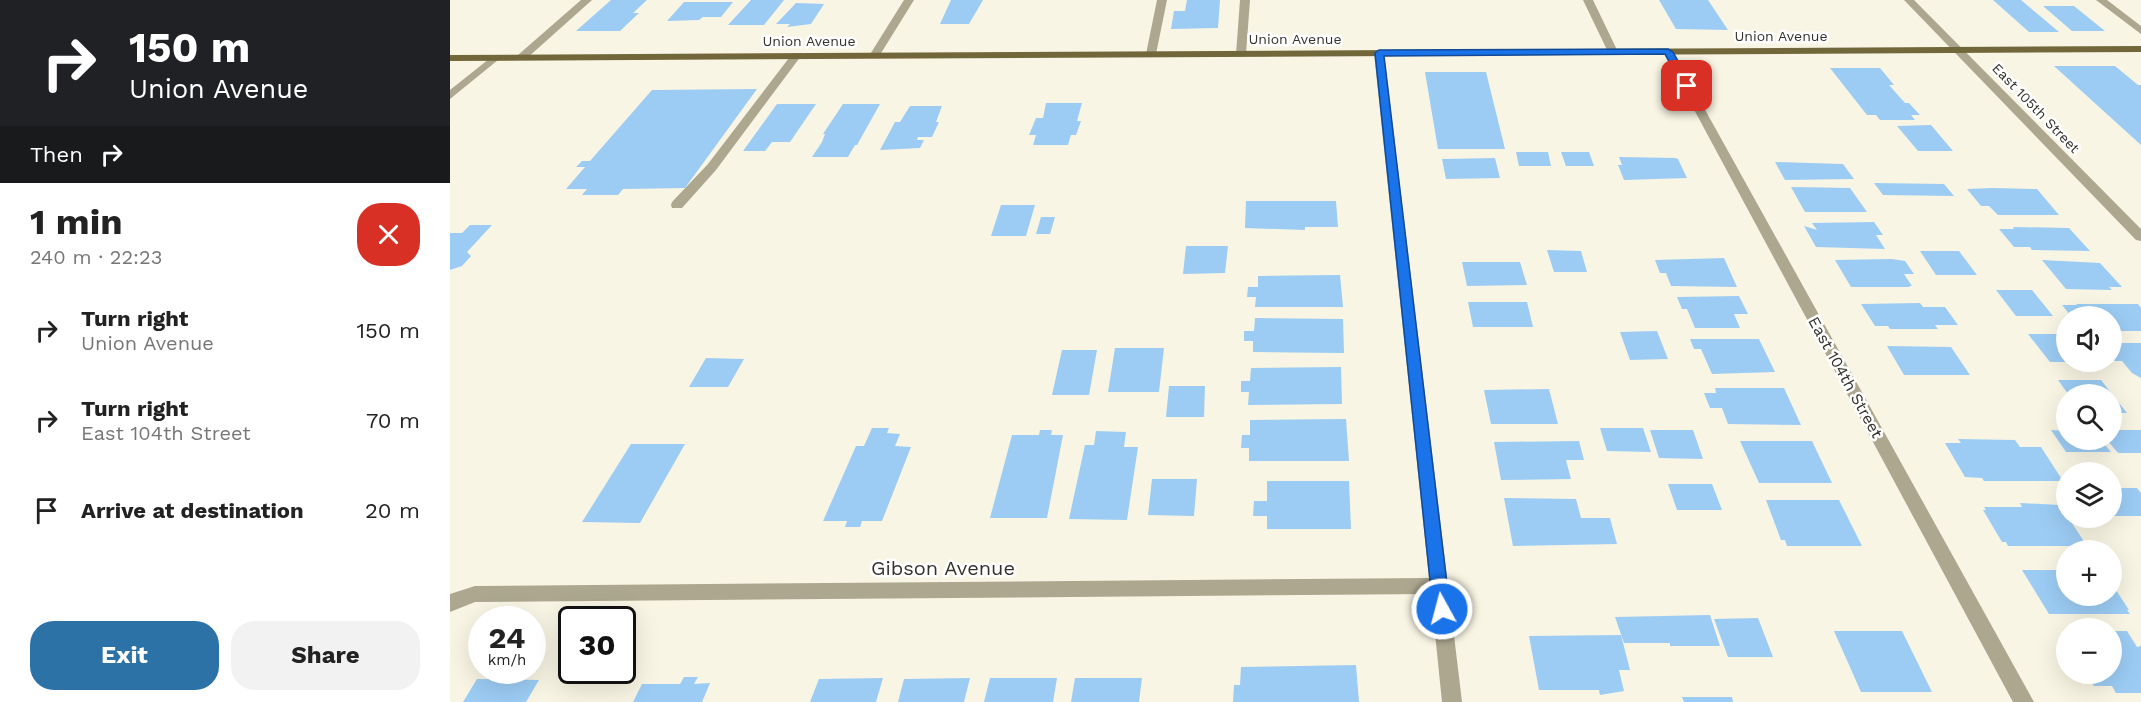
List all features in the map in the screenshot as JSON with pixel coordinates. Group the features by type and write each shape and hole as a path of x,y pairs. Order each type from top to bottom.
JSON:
{"main road":[{"name":"Union Avenue","path":"450,58 2141,49"}],"street":[{"path":"522,57 587,0"},
{"path":"874,56 909,0"},
{"path":"1151,54 1162,0"},
{"path":"1241,54 1245,0"},
{"path":"1588,0 1612,52"},
{"name":"East 105th Street","path":"1910,0 2141,237"},
{"path":"2101,0 2141,31"},
{"name":"East 104th Street","path":"1668,52 2024,702"},
{"path":"1379,53 1452,702"},
{"path":"677,205 712,166 796,56"},
{"path":"450,96 494,58"},
{"name":"Gibson Avenue","path":"450,603 475,594 1439,586"}],"building":[{"path":"611,0 647,0 633,13 639,13 620,31 576,31"},
{"path":"751,0 784,0 764,25 728,25"},
{"path":"951,0 983,0 969,24 940,24"},
{"path":"1187,0 1220,0 1218,28 1171,29 1174,11 1185,11"},
{"path":"1659,0 1708,0 1728,30 1676,29"},
{"path":"1993,0 2021,0 2059,32 2029,32"},
{"path":"684,2 733,2 721,17 667,21"},
{"path":"796,3 824,4 811,24 787,27 790,24 776,24"},
{"path":"2043,6 2074,6 2105,31 2072,31"},
{"path":"2054,66 2115,66 2141,85 2141,145"},
{"path":"1830,68 1880,68 1894,85 1889,85 1905,103 1909,103 1920,115 1911,115 1915,120 1880,120 1876,115 1867,115"},
{"path":"1425,72 1486,72 1505,149 1438,149"},
{"path":"757,89 685,188 623,189 618,195 582,195 587,189 566,189 585,167 576,167 582,161 590,161 652,90"},
{"path":"1046,103 1082,103 1077,121 1081,121 1076,135 1071,135 1068,145 1033,145 1036,135 1029,135 1036,118 1043,118"},
{"path":"777,104 816,104 790,142 772,142 765,151 743,151"},
{"path":"843,104 880,104 848,157 812,157 822,142 825,134 823,134"},
{"path":"910,106 942,106 936,122 939,122 932,137 918,137 917,140 924,140 920,148 880,150 895,122 900,122"},
{"path":"1931,125 1953,151 1918,151 1897,126"},
{"path":"1516,152 1548,152 1551,166 1519,166"},
{"path":"1561,152 1589,152 1594,166 1566,166"},
{"path":"1619,157 1675,158 1678,159 1687,178 1624,180 1618,165 1622,165"},
{"path":"1495,158 1500,178 1446,179 1442,159"},
{"path":"1775,162 1843,164 1854,179 1785,180"},
{"path":"1874,183 1944,184 1954,196 1883,195"},
{"path":"1791,187 1850,188 1867,212 1805,212"},
{"path":"1967,189 2037,189 2059,215 1998,215 1989,206 1981,206"},
{"path":"1246,201 1336,201 1338,227 1305,227 1305,230 1245,228"},
{"path":"1001,205 1035,205 1026,236 991,236"},
{"path":"1041,217 1055,217 1050,234 1036,234"},
{"path":"1874,222 1883,235 1876,235 1885,249 1816,247 1804,226 1817,230 1812,223"},
{"path":"470,225 492,225 467,252 471,256 462,266 450,270 450,233 462,233"},
{"path":"2013,227 2069,228 2090,251 2032,250 2030,247 2014,247 1999,229 2014,229"},
{"path":"1186,246 1228,246 1225,273 1183,274"},
{"path":"1547,250 1581,251 1587,272 1554,272"},
{"path":"1920,251 1959,251 1977,275 1936,275"},
{"path":"1724,258 1737,287 1671,286 1666,273 1660,273 1655,260"},
{"path":"1892,259 1905,261 1914,274 1904,274 1912,286 1851,287 1835,260"},
{"path":"2042,260 2100,263 2122,287 2109,287 2112,290 2066,289"},
{"path":"1462,262 1520,262 1527,285 1467,286"},
{"path":"1340,275 1343,307 1255,307 1256,297 1247,297 1248,287 1258,287 1258,276"},
{"path":"1996,290 2032,290 2053,316 2016,316"},
{"path":"1739,296 1748,314 1734,314 1740,328 1695,328 1687,309 1682,309 1677,297"},
{"path":"1468,302 1527,302 1533,327 1473,327"},
{"path":"1920,303 1923,307 1945,307 1958,325 1935,325 1938,329 1890,329 1888,326 1875,326 1861,304"},
{"path":"2138,304 2141,308 2141,331 2122,331 2122,306 2062,305"},
{"path":"1255,318 1343,319 1344,353 1253,352 1253,341 1244,341 1244,331 1254,331"},
{"path":"1657,331 1668,359 1630,360 1620,332"},
{"path":"2028,334 2056,334 2056,362 2050,362"},
{"path":"1690,339 1759,339 1775,372 1712,374 1701,349 1694,349"},
{"path":"2122,343 2141,343 2141,378 2132,373 2122,361"},
{"path":"1887,346 1951,347 1970,375 1904,375"},
{"path":"1115,348 1164,348 1159,392 1108,392"},
{"path":"1062,350 1097,350 1089,395 1052,395"},
{"path":"706,358 744,359 728,387 689,387"},
{"path":"1341,367 1342,404 1248,405 1249,392 1241,392 1241,381 1250,381 1251,368"},
{"path":"2058,380 2101,380 2104,384 2061,384"},
{"path":"1169,386 1205,386 1204,417 1166,417"},
{"path":"1715,388 1784,388 1801,425 1728,424 1722,408 1710,408 1704,393 1716,393"},
{"path":"1549,389 1558,424 1491,424 1484,390"},
{"path":"1346,419 1349,461 1249,461 1249,448 1241,448 1242,435 1250,435 1250,420"},
{"path":"872,428 889,428 887,433 900,434 895,446 911,447 882,521 862,521 860,527 845,527 847,521 823,521 856,446 864,446"},
{"path":"1600,428 1643,428 1651,452 1607,451"},
{"path":"1040,430 1052,430 1051,435 1063,435 1047,518 990,518 1012,435 1039,435"},
{"path":"1650,430 1693,430 1703,459 1659,458"},
{"path":"2122,430 2141,430 2141,453 2118,453 2115,450 2122,450"},
{"path":"1096,431 1126,432 1124,447 1138,447 1127,520 1069,519 1085,445 1094,445"},
{"path":"1958,439 2015,440 2020,447 2041,447 2056,470 2056,481 1984,481 1982,478 1965,477 1945,443 1961,443"},
{"path":"1579,441 1584,460 1566,460 1571,479 1501,480 1494,442"},
{"path":"1740,441 1812,441 1832,483 1759,483"},
{"path":"631,444 685,444 640,523 582,522"},
{"path":"2065,450 2109,450 2111,452 2066,452"},
{"path":"1152,479 1197,479 1194,516 1148,515"},
{"path":"1267,481 1349,481 1351,529 1267,529 1267,516 1253,516 1254,501 1267,501"},
{"path":"1668,484 1712,484 1722,510 1677,510"},
{"path":"2122,488 2137,488 2141,493 2141,516 2122,516"},
{"path":"1504,498 1576,499 1581,518 1610,518 1617,544 1513,546"},
{"path":"1766,500 1839,500 1862,546 1787,546 1785,540 1781,540"},
{"path":"2020,503 2056,505 2056,528 2075,528 2083,540 2056,540 2056,546 2008,546 2006,542 2002,542 1983,510 1986,510 1984,507 2022,507"},
{"path":"2022,570 2056,570 2056,606 2122,606 2122,599 2130,614 2049,614"},
{"path":"1710,615 1720,646 1624,643 1615,617"},
{"path":"1758,618 1773,657 1728,657 1714,619"},
{"path":"1834,631 1902,631 1932,692 1861,692"},
{"path":"2122,631 2127,631 2137,647 2141,646 2141,693 2116,693 2112,686 2094,686 2093,684 2122,684"},
{"path":"1621,635 1630,670 1619,670 1624,691 1600,695 1599,690 1539,690 1529,636"},
{"path":"1356,665 1359,702 1233,702 1234,685 1240,685 1241,667"},
{"path":"684,677 698,677 694,684 710,683 702,702 633,702 642,684 680,684"},
{"path":"883,678 876,702 810,702 819,679"},
{"path":"970,678 964,702 898,702 904,679"},
{"path":"990,678 1057,678 1053,702 984,702"},
{"path":"1075,678 1142,678 1139,702 1071,702"},
{"path":"474,684 537,684 526,702 463,702"},
{"path":"1682,697 1732,697 1733,702 1684,702"}],"route":[{"path":"1442,609 1379,53 1668,52 1687,86"}]}
